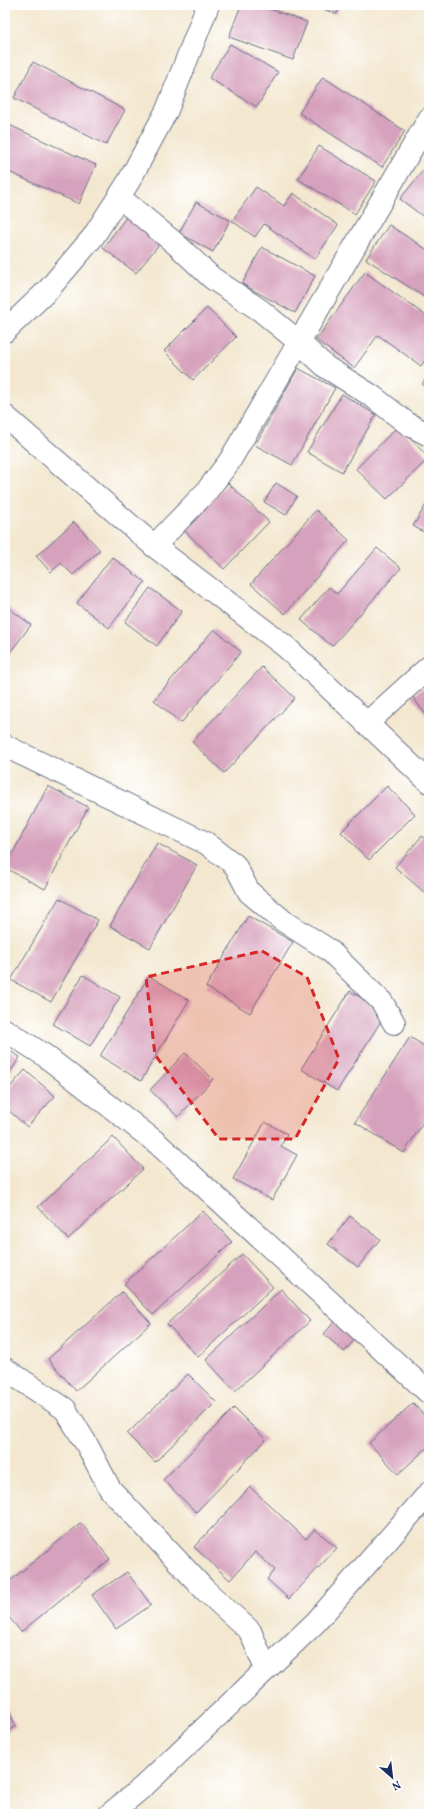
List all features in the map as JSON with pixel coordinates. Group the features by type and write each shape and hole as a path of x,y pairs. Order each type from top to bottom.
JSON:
{"street":[{"path":"5,332 48,290 93,237 129,181 167,110 208,5"},
{"path":"154,546 206,492 229,462 429,119"},
{"path":"119,197 212,278 260,310 299,342 326,367 372,396 408,424 429,435"},
{"path":"5,416 154,546 286,647 429,782"},
{"path":"366,724 429,667"},
{"path":"5,746 206,843 235,865 249,892 282,920 329,950 382,1002 394,1023"},
{"path":"5,1030 44,1054 157,1143 429,1393"},
{"path":"5,1369 65,1409 87,1445 110,1489 205,1590 250,1631 266,1669"},
{"path":"110,1814 144,1786 316,1622 429,1493"}],"highlighted area":[{"path":"262,951 307,977 339,1059 295,1139 219,1139 155,1055 146,977"}],"building":[{"path":"241,5 258,5 307,22 293,60 229,37"},
{"path":"311,5 340,5 337,14"},
{"path":"230,44 278,72 257,107 209,78"},
{"path":"33,62 125,110 106,145 14,98"},
{"path":"323,77 405,131 382,167 299,113"},
{"path":"7,124 96,165 79,204 5,170 5,128"},
{"path":"319,146 376,181 355,214 298,179"},
{"path":"425,168 429,171 429,221 400,199"},
{"path":"256,187 284,206 293,193 338,225 315,259 264,224 255,237 232,221"},
{"path":"196,202 230,220 213,252 179,233"},
{"path":"127,216 161,242 136,273 103,248"},
{"path":"389,225 429,251 429,300 366,259"},
{"path":"262,247 315,276 295,313 242,284"},
{"path":"365,272 429,318 429,355 421,366 378,335 354,368 316,340"},
{"path":"207,308 236,337 193,380 164,351"},
{"path":"298,368 335,388 292,465 255,445"},
{"path":"429,376 429,390 422,384"},
{"path":"342,394 376,415 342,472 307,452"},
{"path":"398,426 429,458 387,499 356,469"},
{"path":"228,483 269,522 224,569 183,529"},
{"path":"276,483 297,496 286,515 264,502"},
{"path":"429,500 429,535 413,526"},
{"path":"316,510 349,540 285,614 251,584"},
{"path":"74,522 100,550 73,575 61,563 51,572 36,556"},
{"path":"377,548 401,568 332,646 301,620 329,587 337,594"},
{"path":"112,557 145,582 109,628 77,603"},
{"path":"150,588 182,611 157,646 125,622"},
{"path":"5,605 31,625 5,659"},
{"path":"214,629 241,652 181,723 154,700"},
{"path":"262,667 295,698 224,773 192,742"},
{"path":"429,684 429,719 412,696"},
{"path":"48,786 88,807 45,889 5,868"},
{"path":"387,786 415,814 369,860 341,832"},
{"path":"422,836 429,842 429,889 425,893 395,867"},
{"path":"157,843 197,865 150,948 110,926"},
{"path":"59,898 98,920 51,1002 11,980"},
{"path":"248,916 293,942 250,1013 206,987"},
{"path":"83,975 120,997 90,1046 53,1024"},
{"path":"149,976 189,1000 141,1081 100,1056"},
{"path":"350,991 386,1013 337,1091 301,1069"},
{"path":"410,1037 429,1049 429,1113 404,1153 355,1122"},
{"path":"5,1048 20,1057 5,1080"},
{"path":"185,1053 213,1079 178,1117 150,1090"},
{"path":"25,1070 55,1096 27,1127 5,1107 5,1093"},
{"path":"265,1122 287,1134 281,1146 297,1155 272,1200 233,1179"},
{"path":"113,1137 143,1169 68,1239 38,1207"},
{"path":"203,1211 232,1242 153,1315 124,1284"},
{"path":"350,1216 380,1239 358,1267 328,1244"},
{"path":"242,1254 273,1287 198,1357 167,1324"},
{"path":"281,1289 310,1321 235,1391 206,1360"},
{"path":"122,1292 151,1323 76,1391 48,1359"},
{"path":"335,1321 355,1339 344,1352 324,1334"},
{"path":"188,1374 216,1402 155,1462 127,1434"},
{"path":"413,1403 429,1421 429,1446 398,1474 369,1443"},
{"path":"234,1408 266,1440 196,1512 163,1480"},
{"path":"250,1487 306,1539 315,1529 337,1548 289,1599 267,1579 275,1570 255,1552 230,1580 194,1547"},
{"path":"81,1523 110,1559 21,1632 5,1612 5,1585"},
{"path":"127,1572 151,1605 116,1629 92,1595"},
{"path":"5,1705 16,1726 5,1732"}]}
